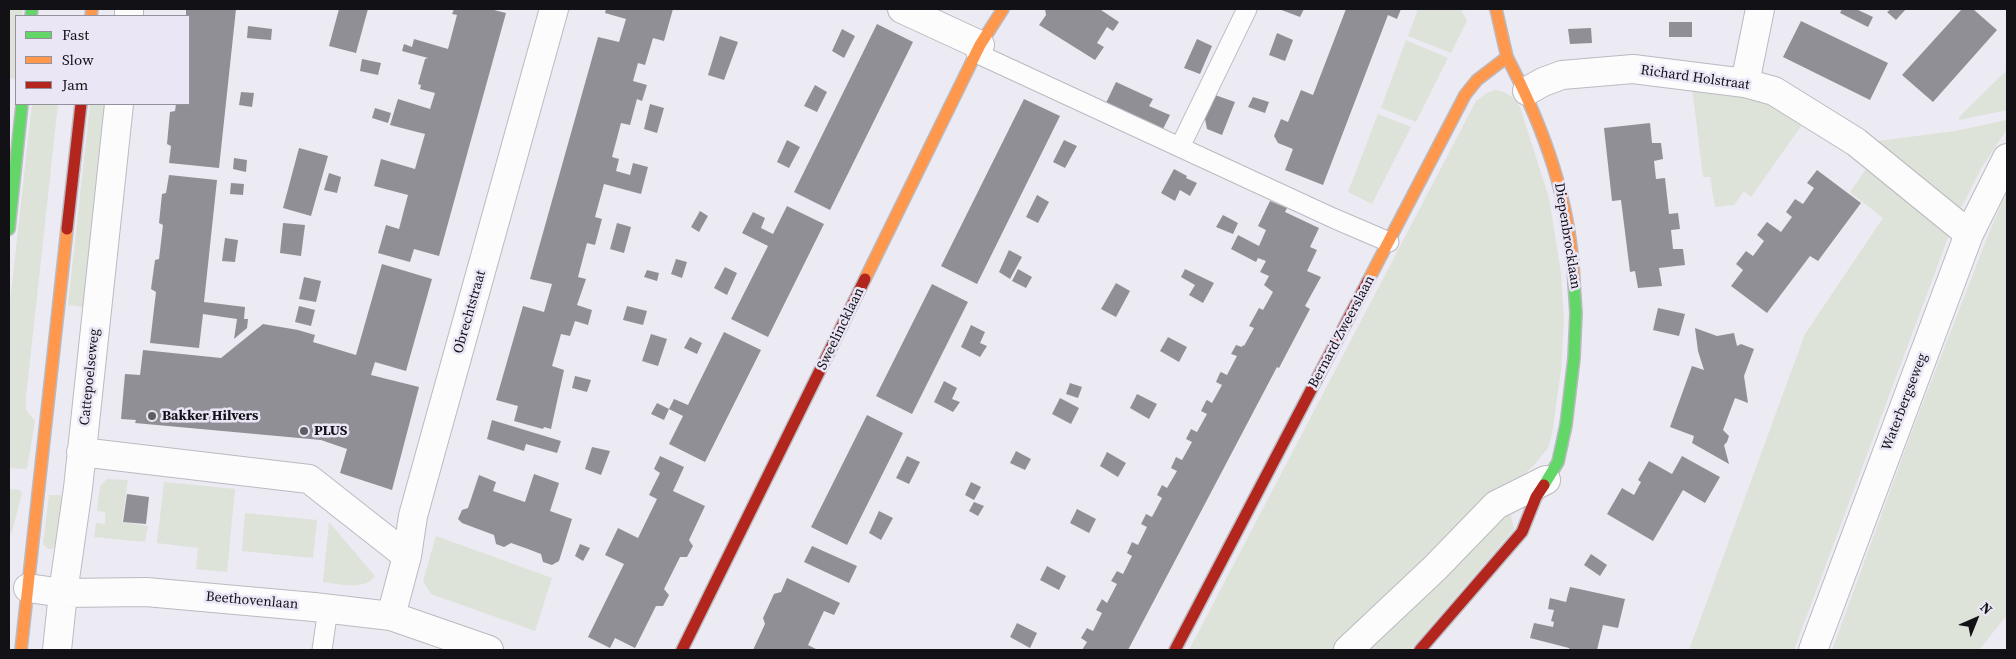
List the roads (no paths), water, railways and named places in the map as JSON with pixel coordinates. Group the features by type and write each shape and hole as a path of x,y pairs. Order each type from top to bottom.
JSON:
{"street":[{"name":"Obrechtstraat","path":"391,616 407,556 413,516 554,9"},
{"path":"902,9 978,49"},
{"name":"Sweelincklaan","path":"682,650 978,49 1002,9"},
{"path":"1496,9 1507,56"},
{"path":"1745,83 1760,9"},
{"name":"Diepenbrocklaan","path":"1420,650 1522,532 1530,518 1535,500 1557,464 1564,437 1574,371 1577,320 1575,271 1559,180 1527,91 1507,56"},
{"name":"Bernard Zweerslaan","path":"1175,650 1465,95 1477,80 1507,56"},
{"name":"Richard Holstraat","path":"1527,91 1544,82 1562,76 1633,69 1745,83 1774,91 1856,142 1969,234"},
{"path":"9,229 22,105"},
{"path":"21,650 23,588 47,419 81,105"},
{"name":"Cattepoelseweg","path":"57,650 78,488 119,105"},
{"name":"Waterbergseweg","path":"1813,650 1969,234 2007,158"},
{"path":"81,452 309,480 407,556"},
{"path":"1348,650 1435,568 1496,505 1546,480"},
{"name":"Beethovenlaan","path":"23,588 63,593 146,592 328,608 391,616 489,650"}],"lane":[{"path":"1180,147 1247,9"},
{"path":"978,49 1180,147 1389,242"},
{"path":"322,650 328,608"}],"place":[{"name":"Bakker Hilvers","path":"152,416"},
{"name":"PLUS","path":"304,431"}]}
